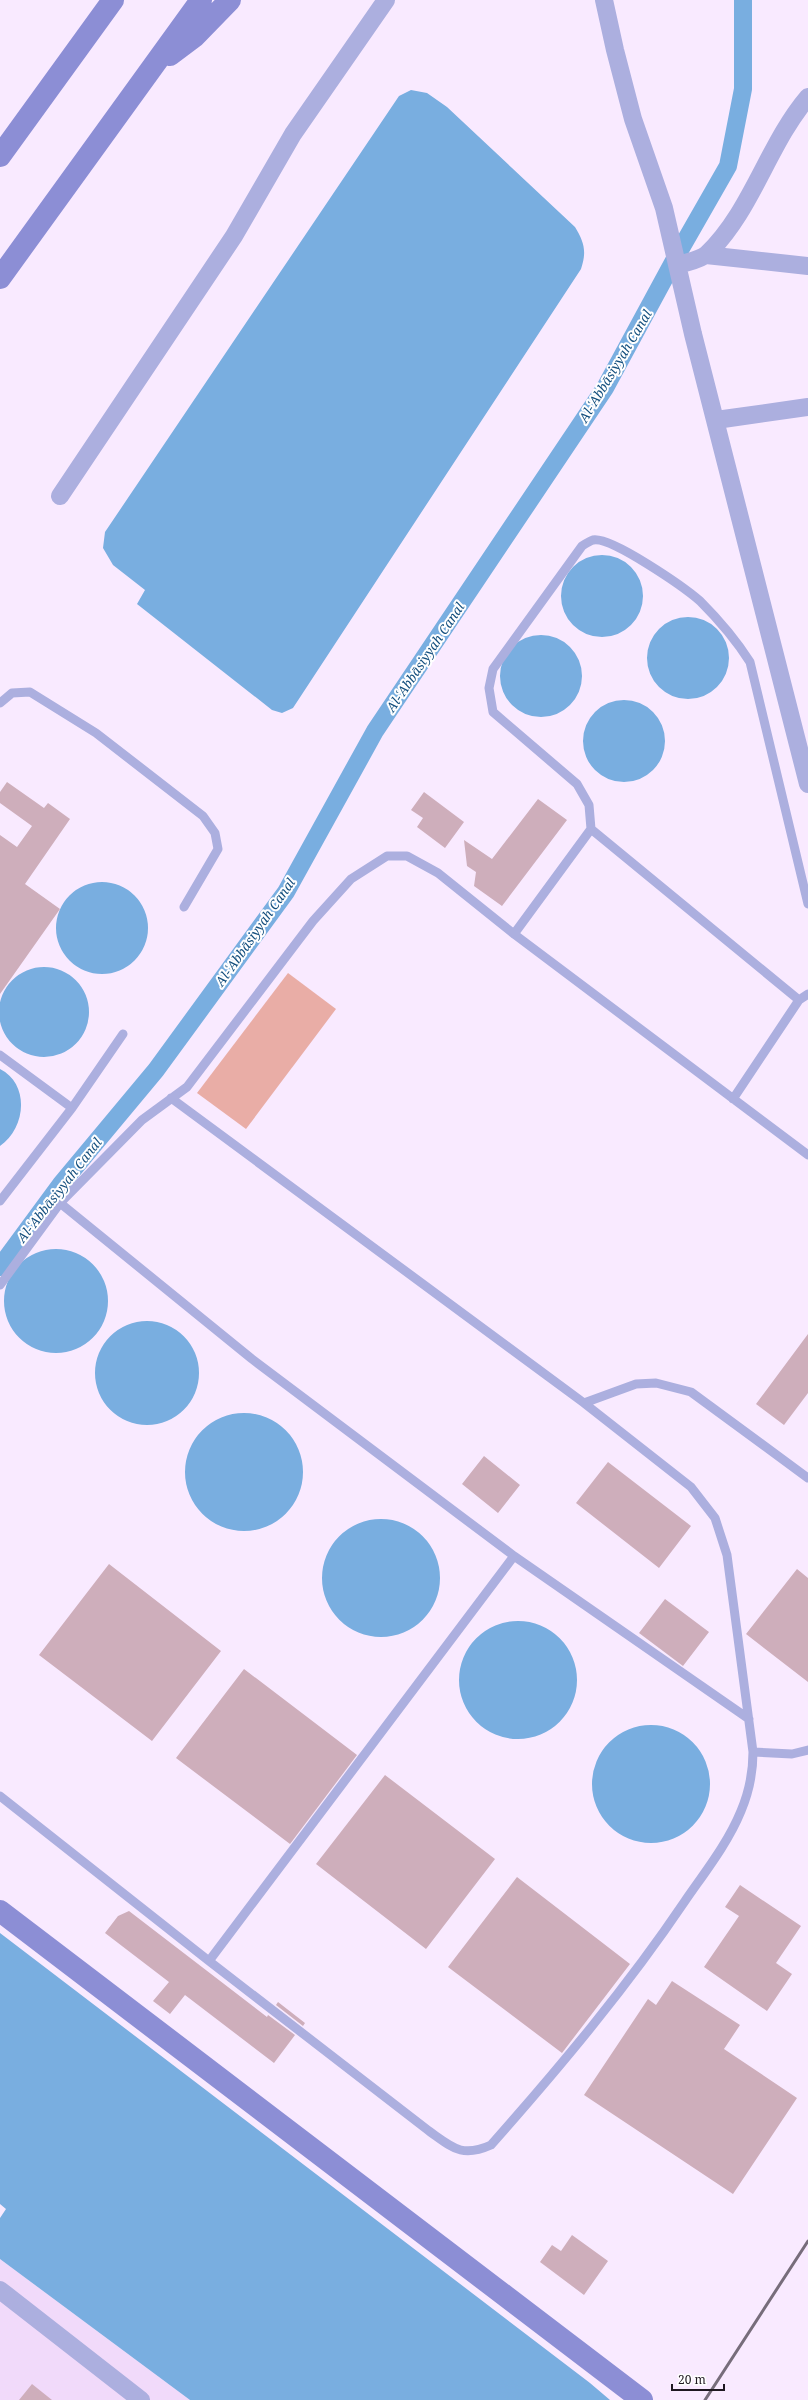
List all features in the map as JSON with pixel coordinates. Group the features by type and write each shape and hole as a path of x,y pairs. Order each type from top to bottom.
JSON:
{"main road":[{"path":"0,156 113,0"},
{"path":"0,278 156,65 201,0"},
{"path":"156,65 194,37 230,0"},
{"path":"0,1911 642,2400"}],"street":[{"path":"60,496 234,236 293,134 386,0"},
{"path":"604,0 634,119 664,208 678,262 693,334 808,784"},
{"path":"706,255 738,214 792,116 808,97"},
{"path":"678,262 706,255 808,266"},
{"path":"716,420 808,407"},
{"path":"0,2290 141,2400"}],"lane":[{"path":"514,934 591,829 589,805 577,784 494,712 489,688 493,669 582,546 593,540 609,541 653,568 699,601 735,639 750,662 808,904"},
{"path":"0,703 12,692 30,692 96,733 203,816 215,833 218,848 184,906"},
{"path":"591,829 798,1000"},
{"path":"0,1285 60,1203 142,1120 188,1086 313,921 351,879 387,856 407,856 438,873 514,934 808,1155"},
{"path":"733,1099 798,1000 808,994"},
{"path":"0,1201 72,1108 123,1034"},
{"path":"0,1055 72,1108"},
{"path":"0,1796 208,1961 429,2131 454,2149 476,2152 491,2145 562,2064 666,1929 722,1848 741,1811 753,1770 753,1752 727,1555 715,1518 692,1487 584,1403 171,1098"},
{"path":"60,1203 252,1359 514,1556 749,1719"},
{"path":"584,1403 636,1384 656,1383 691,1392 808,1478"},
{"path":"208,1961 514,1556"},
{"path":"753,1752 792,1754 808,1750"}],"shaded area":[{"path":"288,973 336,1009 246,1129 197,1093"},
{"path":"0,2259 190,2400 0,2400"}],"water":[{"path":"411,90 427,93 447,107 575,227 581,237 584,247 583,263 581,269 293,708 282,713 272,710 137,604 145,590 113,565 103,548 105,532 399,96"},
{"path":"602,555 618,558 631,567 640,580 643,596 640,612 631,625 618,634 602,637 586,634 573,625 564,612 561,596 564,580 573,567 586,558"},
{"path":"688,617 704,620 717,629 726,642 729,658 726,674 717,687 704,696 688,699 672,696 659,687 650,674 647,658 650,642 659,629 672,620"},
{"path":"541,635 557,638 570,647 579,660 582,676 579,692 570,705 557,714 541,717 525,714 512,705 503,692 500,676 503,660 512,647 525,638"},
{"path":"624,700 640,703 653,712 662,725 665,741 662,757 653,770 640,779 624,782 608,779 595,770 586,757 583,741 586,725 595,712 608,703"},
{"path":"102,882 119,886 134,896 144,911 148,928 144,945 134,960 119,970 102,974 85,970 70,960 60,945 56,928 60,911 70,896 85,886"},
{"path":"35,967 53,967 69,974 82,987 89,1003 89,1021 82,1037 69,1050 53,1057 35,1057 19,1050 6,1037 -1,1021 -1,1003 6,987 19,974"},
{"path":"0,1069 10,1076 17,1085 21,1107 15,1129 0,1146"},
{"path":"56,1249 76,1253 93,1264 104,1281 108,1301 104,1321 93,1338 76,1349 56,1353 36,1349 19,1338 8,1321 4,1301 8,1281 19,1264 36,1253"},
{"path":"147,1321 167,1325 184,1336 195,1353 199,1373 195,1393 184,1410 167,1421 147,1425 127,1421 110,1410 99,1393 95,1373 99,1353 110,1336 127,1325"},
{"path":"244,1413 255,1414 267,1418 286,1430 298,1449 302,1461 302,1483 298,1495 286,1514 267,1526 255,1530 244,1531 233,1530 221,1526 202,1514 190,1495 186,1483 185,1472 186,1461 190,1449 202,1430 221,1418 233,1414"},
{"path":"381,1519 392,1520 404,1524 423,1536 435,1555 439,1567 439,1589 435,1601 423,1620 404,1632 392,1636 381,1637 370,1636 358,1632 339,1620 327,1601 323,1589 322,1578 323,1567 327,1555 339,1536 358,1524 370,1520"},
{"path":"518,1621 529,1622 541,1626 560,1638 572,1657 576,1669 576,1691 572,1703 560,1722 541,1734 529,1738 518,1739 507,1738 495,1734 476,1722 464,1703 460,1691 459,1680 460,1669 464,1657 476,1638 495,1626 507,1622"},
{"path":"651,1725 662,1726 674,1730 693,1742 705,1761 709,1773 709,1795 705,1807 693,1826 674,1838 662,1842 651,1843 640,1842 628,1838 609,1826 597,1807 593,1795 592,1784 593,1773 597,1761 609,1742 628,1730 640,1726"},
{"path":"0,1933 590,2383 610,2400 190,2400 0,2259 0,2218 6,2209 0,2204"}],"building":[{"path":"7,782 44,808 48,803 70,819 25,884 60,909 0,994 0,835 17,847 32,826 0,803 0,792"},
{"path":"424,792 464,822 445,848 417,827 423,818 411,810"},
{"path":"538,799 567,820 502,906 474,886 476,872 467,866 464,840 492,859"},
{"path":"808,1334 808,1393 784,1425 756,1404"},
{"path":"484,1456 520,1485 498,1513 462,1484"},
{"path":"608,1462 691,1526 659,1568 576,1503"},
{"path":"109,1564 221,1651 152,1741 39,1655"},
{"path":"797,1569 808,1578 808,1682 746,1634"},
{"path":"665,1599 709,1632 683,1666 639,1633"},
{"path":"244,1669 357,1755 290,1844 176,1758"},
{"path":"385,1775 495,1859 426,1949 316,1864"},
{"path":"517,1877 630,1964 562,2053 448,1967"},
{"path":"740,1885 801,1926 776,1963 792,1974 767,2011 704,1967 739,1916 725,1907"},
{"path":"129,1911 267,2017 268,2015 295,2035 274,2063 185,1995 170,2014 153,2001 169,1982 105,1933 118,1916"},
{"path":"672,1981 740,2025 724,2049 797,2098 733,2194 584,2095 648,1999 656,2005"},
{"path":"278,2002 305,2023 303,2026 276,2005"},
{"path":"572,2235 608,2261 584,2295 540,2262 552,2245 561,2251"},
{"path":"32,2384 52,2400 19,2400"}],"waterway":[{"name":"Al-ʿAbbāsiyyah Canal","path":"0,1267 61,1184 156,1070 286,892 375,731 605,388 676,257 728,166 743,89 743,0"}],"railway":[{"path":"705,2400 808,2241"}]}
